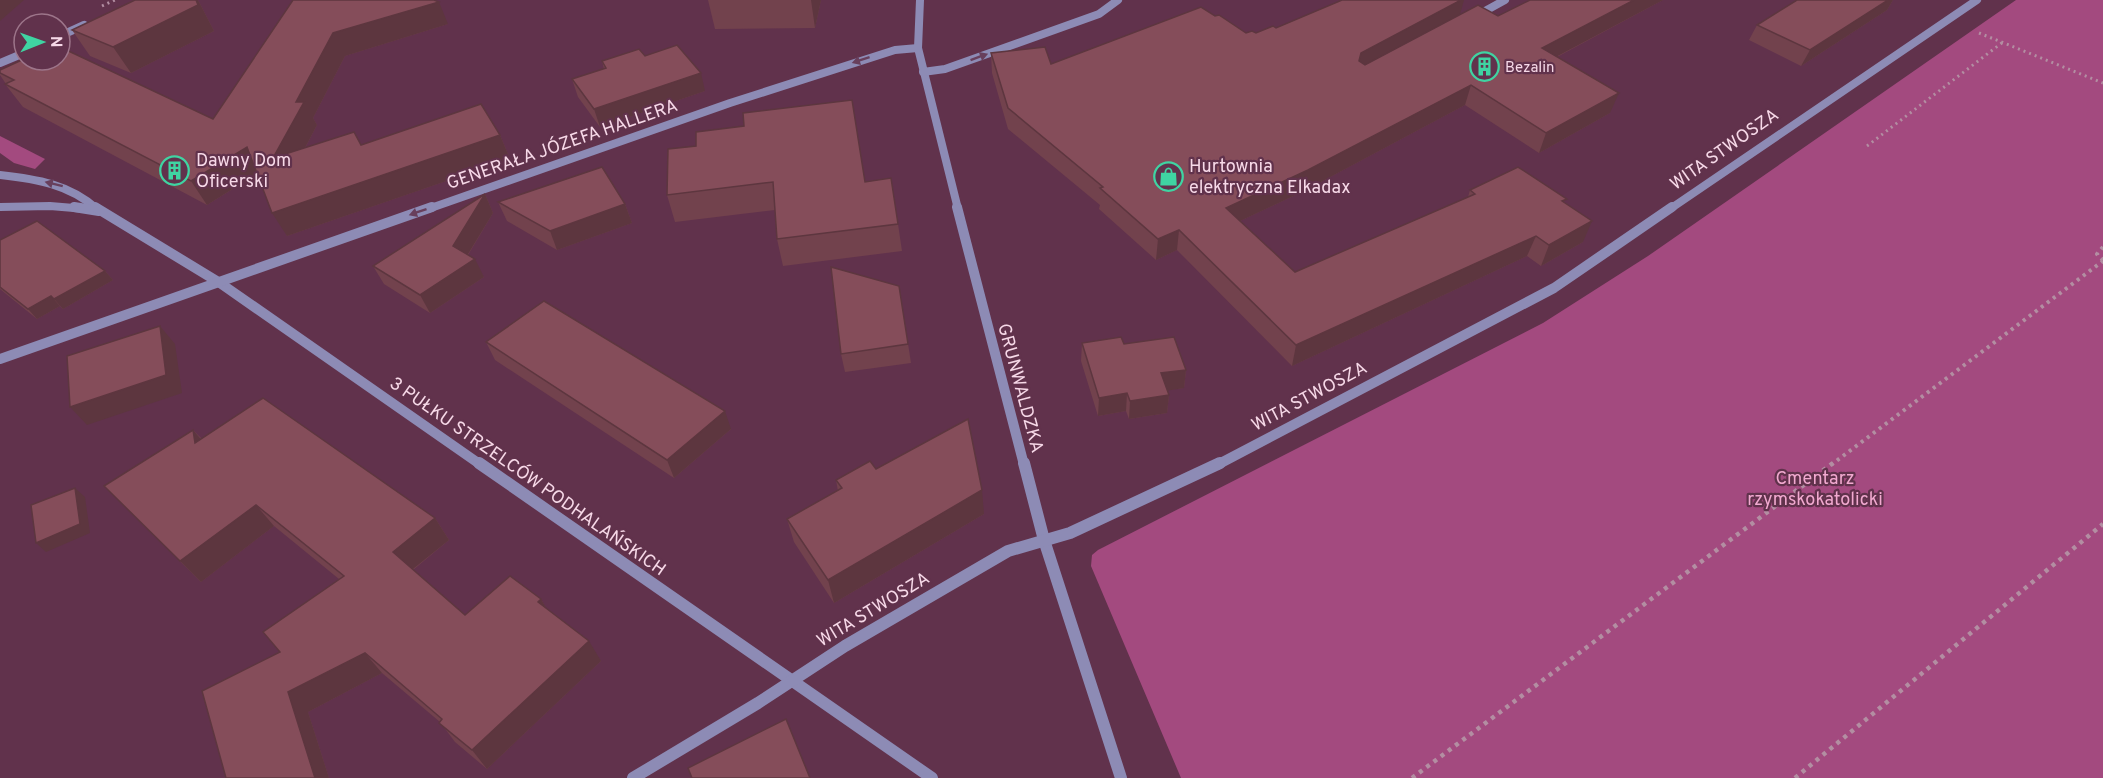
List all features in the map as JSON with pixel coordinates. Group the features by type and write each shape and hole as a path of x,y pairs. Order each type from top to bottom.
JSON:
{"street":[{"name":"GRUNWALDZKA","path":"920,0 918,48 923,72 1044,540 1121,778"},
{"path":"923,72 945,69 1099,14 1118,0"},
{"path":"1463,22 1505,0"},
{"name":"WITA STWOSZA","path":"633,778 845,646 1008,551 1070,533 1229,459 1554,288 1977,0"},
{"path":"72,30 89,22"},
{"name":"GENERAŁA JÓZEFA HALLERA","path":"0,359 730,103 895,50 918,48"},
{"name":"3 PUŁKU STRZELCÓW PODHALAŃSKICH","path":"0,175 54,183 68,188 85,197 99,211 220,283 932,778"},
{"name":"3 PUŁKU STRZELCÓW PODHALAŃSKICH","path":"0,207 64,204 99,211"}],"path":[{"path":"1948,20 2103,83"},
{"path":"1867,146 2003,42"},
{"path":"1412,778 2103,260 2097,254 2103,247"},
{"path":"1795,778 2103,524"}],"green space":[{"name":"Cmentarz rzymskokatolicki","path":"2016,0 2103,0 2103,778 1181,778 1091,566 1092,555 1543,323 1648,256"},
{"path":"0,136 45,159 35,169 14,163 0,153"}],"building":[{"path":"135,0 196,0 198,5 113,47 72,30"},
{"path":"293,0 434,0 439,2 333,33 296,102 304,102 273,158 354,132 361,145 481,104 500,135 272,213 247,147 191,181 5,84 14,80 0,73 0,70 12,64 12,72 72,72 72,53 213,119"},
{"path":"1342,0 1461,0 1361,53 1359,61 1365,65 1478,5 1498,16 1530,0 1634,0 1542,48 1619,93 1546,133 1471,85 1308,170 1226,208 1295,272 1475,194 1470,190 1518,167 1567,199 1562,201 1592,221 1549,245 1536,236 1296,345 1179,230 1158,239 1100,188 1103,187 1008,108 991,53 1045,47 1051,64 1201,7 1215,16 1219,15 1246,33 1252,31 1256,33 1273,26 1276,28"},
{"path":"1797,0 1888,0 1810,50 1757,25"},
{"path":"677,45 701,73 594,109 572,79 606,68 602,61 639,49 645,56"},
{"path":"852,100 865,182 891,178 898,224 777,239 773,182 667,195 668,149 696,146 696,132 744,126 743,113"},
{"path":"602,167 625,204 550,231 498,202"},
{"path":"485,194 453,246 475,259 420,295 373,266"},
{"path":"37,221 105,271 54,299 51,296 28,309 0,287 0,240"},
{"path":"831,267 899,286 908,344 841,354"},
{"path":"544,301 725,411 667,460 486,342"},
{"path":"160,326 166,375 70,407 67,356"},
{"path":"1121,337 1124,344 1174,337 1186,370 1161,373 1169,395 1130,401 1127,393 1099,398 1082,343"},
{"path":"263,398 435,518 393,552 465,615 510,576 541,599 538,602 589,641 472,750 439,723 442,719 365,653 288,692 315,778 226,778 202,691 280,652 263,632 344,576 256,505 180,561 104,486 193,430 195,443"},
{"path":"968,419 982,490 828,580 787,519 842,488 836,480 870,461 876,469"},
{"path":"75,488 80,524 36,543 31,505"},
{"path":"786,719 810,778 692,778 688,768"}],"place":[{"name":"Bezalin","path":"1484,67"},
{"name":"Dawny Dom Oficerski","path":"175,170"},
{"name":"Hurtownia elektryczna Elkadax","path":"1168,176"}]}
